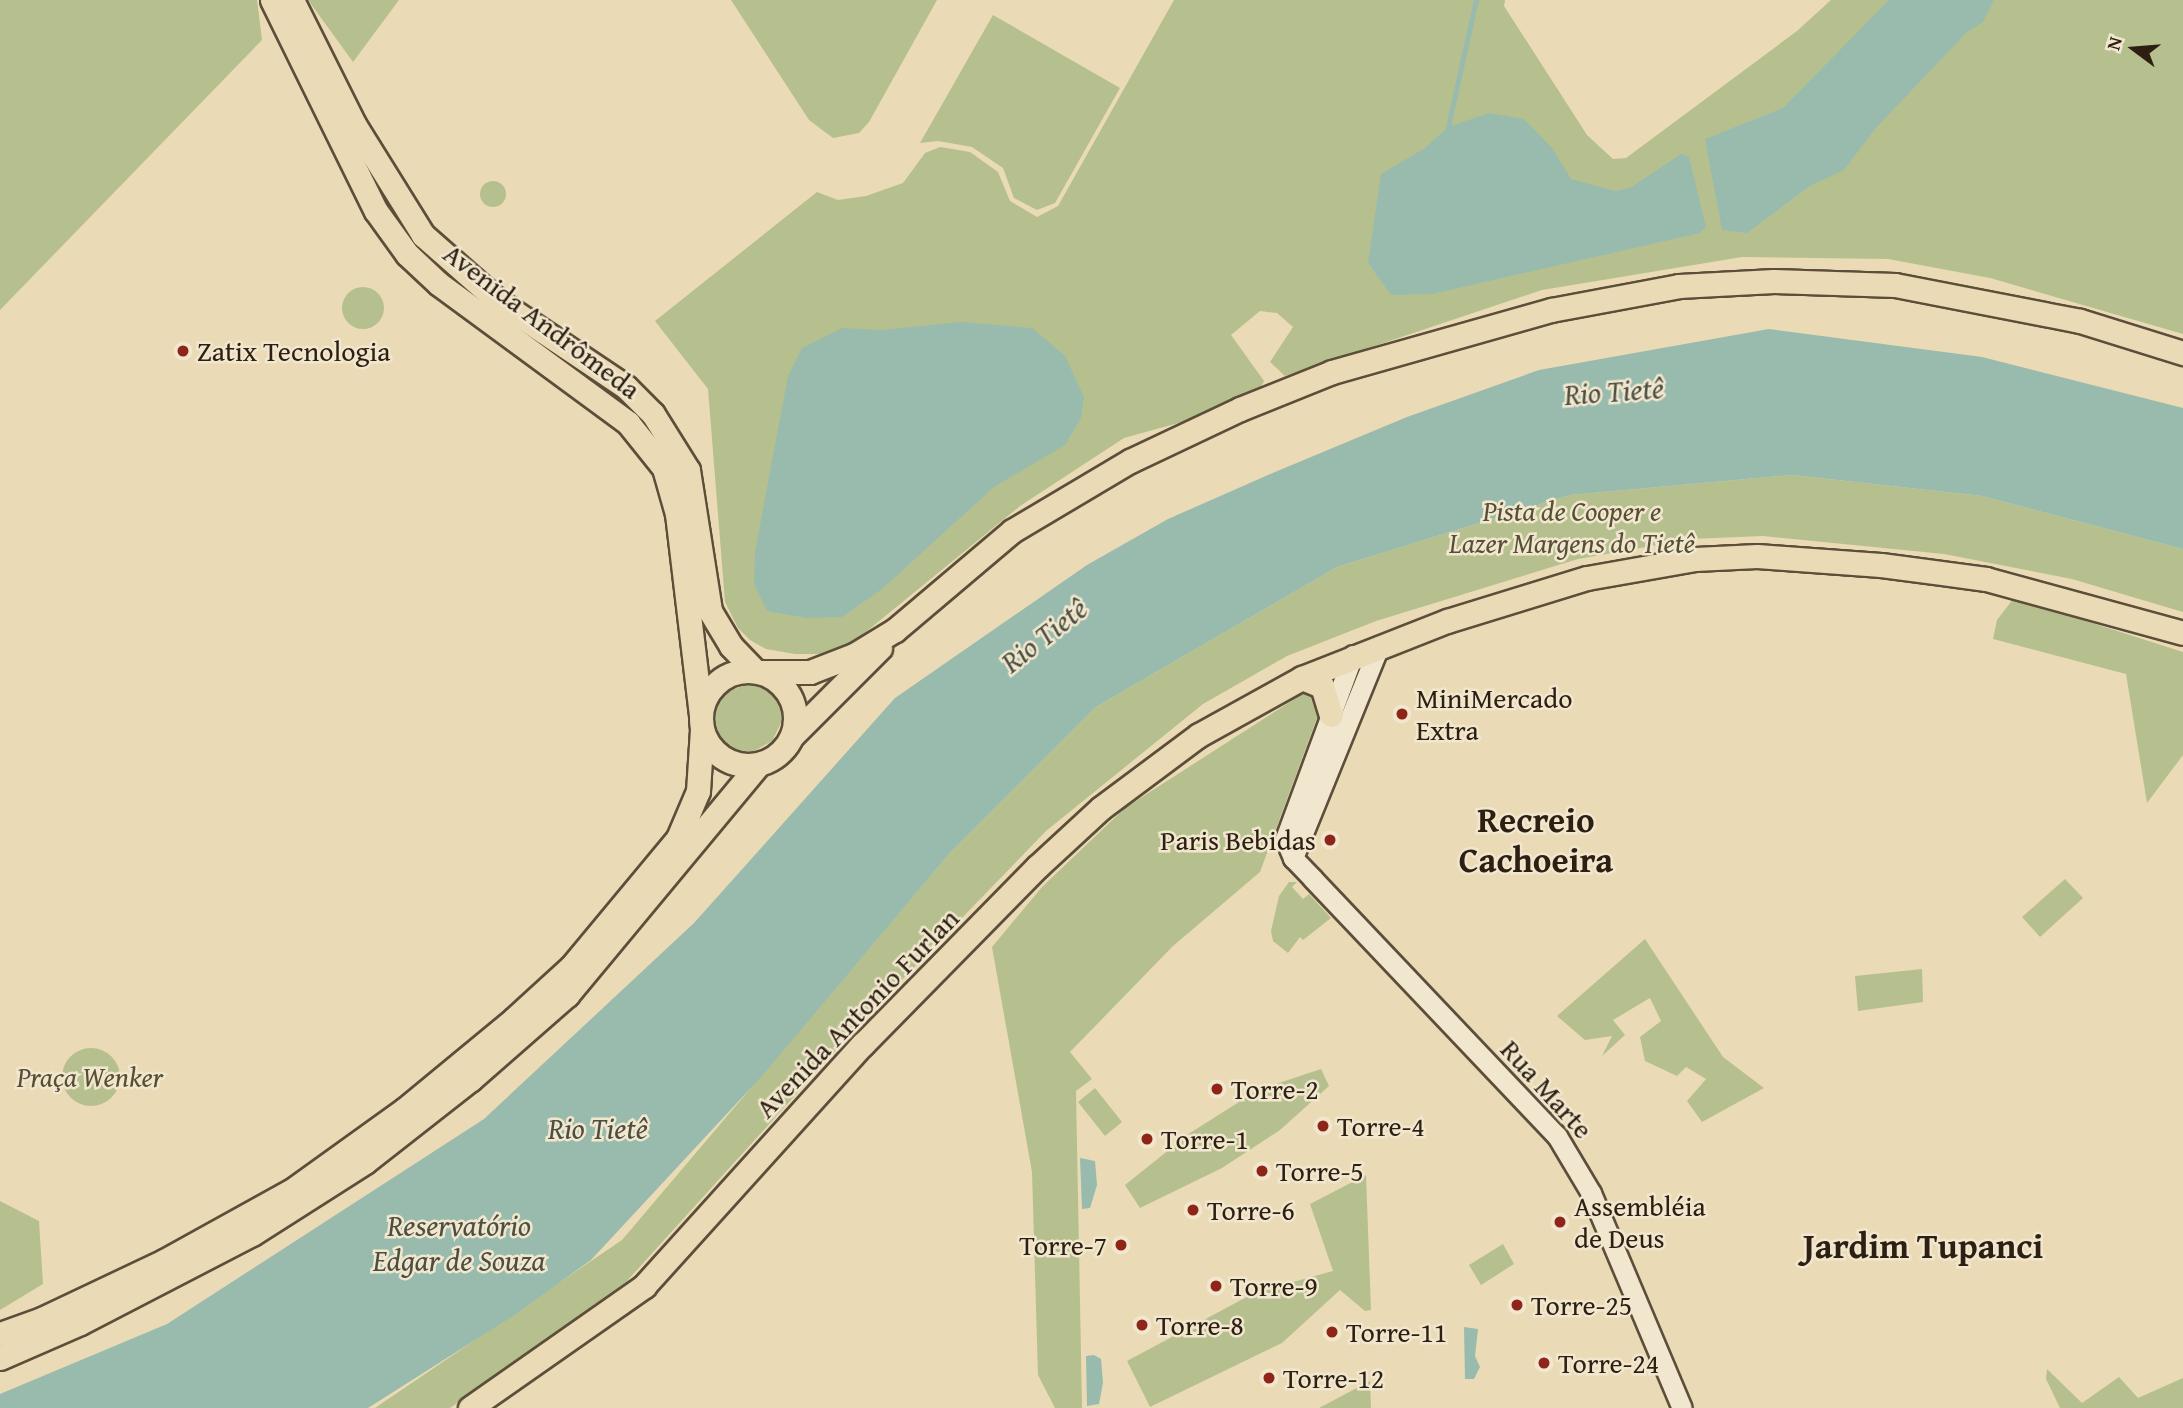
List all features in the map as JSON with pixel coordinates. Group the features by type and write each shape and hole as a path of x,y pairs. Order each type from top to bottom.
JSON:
{"main road":[{"name":"Avenida Andrômeda","path":"272,0 376,211 407,254 439,284 610,409 649,445 664,468 677,514 702,722"},
{"name":"Avenida Andrômeda","path":"292,0 354,124 423,235 498,302 626,387 653,414 688,470 710,611 731,646 758,671"},
{"path":"0,1358 92,1317 252,1234 376,1154 471,1079 567,995 759,764 773,758 895,630 1012,531 1130,461 1332,372 1551,310 1679,286 1774,281 1895,285 2080,321 2183,353"},
{"name":"Avenida Antonio Furlan","path":"470,1408 644,1286 863,1044 1037,867 1101,808 1199,734 1302,678 1353,655 1587,578 1656,564 1757,556 1881,565 2004,582 2183,633"},
{"path":"0,1334 42,1320 164,1261 290,1191 405,1108 514,1019 571,967 678,838 698,791 706,696 718,681 736,672 810,672 832,666 895,630"},
{"path":"758,671 787,690 796,719 793,735"},
{"path":"1302,678 1322,686 1331,715"},
{"path":"702,722 708,743 730,762 759,764"}],"street":[{"path":"1293,858 1284,839 1331,715 1379,646"},
{"path":"1293,858 1351,689 1353,655"},
{"name":"Rua Marte","path":"1293,858 1557,1136 1591,1193 1682,1408"}],"green space":[{"path":"0,0 257,0 262,40 0,310"},
{"path":"308,0 399,0 353,62"},
{"path":"731,0 937,0 869,122 859,133 833,138 809,120"},
{"path":"1174,0 1505,0 1504,6 1587,135 1613,159 1626,158 1797,31 1831,0 2183,0 2183,334 1990,278 1888,259 1742,257 1542,290 1285,376 1270,362 1293,327 1277,313 1260,311 1231,335 1264,381 1260,388 1189,420 1124,438 1020,506 856,640 822,654 795,654 766,649 750,640 738,628 725,602 708,389 655,321 817,192 838,200 866,196 903,183 925,153 940,147 970,152 998,172 1010,201 1037,217 1058,206"},
{"path":"993,15 1120,88 1055,203 1037,210 1014,198 1003,168 972,147 938,141 920,143"},
{"path":"493,181 502,185 506,194 502,203 493,207 484,203 480,194 484,185"},
{"path":"363,287 378,293 384,308 378,323 363,329 348,323 342,308 348,293"},
{"name":"Pista de Cooper e Lazer Margens do Tietê","path":"1792,475 1982,496 2183,549 2183,612 2072,579 1944,554 1763,536 1691,539 1578,559 1376,621 1287,656 1203,704 1046,831 868,1015 626,1282 450,1408 375,1408 622,1240 949,854 1096,707 1337,567 1570,495"},
{"path":"2014,598 2183,652 2183,755 2147,803 2126,674 1993,639 1997,620"},
{"path":"752,683 773,689 786,713 772,741 747,755 723,744 710,733 710,712 729,691"},
{"path":"1307,691 1312,691 1320,710 1260,872 1173,946 1070,1052 1092,1079 1076,1091 1082,1408 1055,1408 1038,1375 1032,1172 992,947 1042,887 1125,808"},
{"path":"2065,879 2083,898 2040,937 2022,917"},
{"path":"1289,882 1297,882 1292,887 1303,899 1309,894 1331,918 1303,940 1300,937 1288,953 1273,941 1271,931 1279,896"},
{"path":"1645,939 1723,1057 1764,1088 1702,1122 1687,1101 1706,1079 1686,1067 1677,1076 1645,1061 1640,1037 1661,1021 1650,998 1613,1020 1625,1035 1602,1056 1612,1036 1585,1040 1557,1016"},
{"path":"1922,969 1923,1002 1858,1011 1855,976"},
{"name":"Praça Wenker","path":"91,1048 107,1053 115,1061 120,1077 115,1093 107,1101 91,1106 75,1101 67,1093 62,1077 67,1061 75,1053"},
{"path":"1321,1069 1329,1086 1280,1130 1222,1168 1140,1208 1125,1185 1190,1133 1258,1090"},
{"path":"1095,1088 1122,1122 1105,1136 1078,1102"},
{"path":"1366,1175 1371,1310 1365,1311 1340,1290 1282,1343 1150,1407 1127,1361 1256,1292 1333,1271 1310,1204"},
{"path":"0,1201 39,1221 43,1284 0,1310"},
{"path":"1503,1244 1514,1264 1481,1285 1469,1265"},
{"path":"2047,1369 2082,1403 2119,1377 2138,1398 2183,1378 2183,1408 2060,1408 2046,1379"},
{"path":"1370,1381 1371,1408 1319,1408"}],"water":[{"path":"1889,0 1994,0 1983,22 1967,32 1875,129 1844,170 1810,186 1747,233 1722,230 1705,139 1783,108"},
{"path":"1489,113 1524,119 1552,148 1571,179 1615,191 1630,188 1681,154 1689,157 1706,227 1700,233 1432,294 1391,295 1368,263 1381,174 1425,148 1448,127"},
{"path":"960,322 1032,328 1065,356 1084,397 1081,418 1065,445 994,487 882,589 842,617 807,618 767,611 754,584 755,552 788,376 802,348 842,328 882,330"},
{"name":"Rio Tietê","path":"1769,329 1982,357 2183,408 2183,549 1982,496 1792,475 1570,495 1337,567 1096,707 949,854 762,1076 591,1260 513,1316 368,1408 0,1408 0,1394 167,1324 484,1119 694,923 895,698 1087,565 1168,519 1275,472 1407,417 1539,370"},
{"path":"1080,1158 1095,1161 1097,1185 1090,1208 1082,1209"},
{"path":"1464,1327 1478,1329 1475,1356 1480,1367 1474,1379 1465,1379"},
{"path":"1094,1355 1101,1359 1103,1383 1099,1404 1087,1406 1086,1356"}],"waterway":[{"path":"1448,127 1476,0"}],"place":[{"name":"Zatix Tecnologia","path":"183,351"},
{"name":"MiniMercado Extra","path":"1402,714"},
{"name":"Paris Bebidas","path":"1330,840"},
{"name":"Torre-2","path":"1217,1089"},
{"name":"Torre-4","path":"1323,1126"},
{"name":"Torre-1","path":"1147,1139"},
{"name":"Torre-5","path":"1262,1171"},
{"name":"Torre-6","path":"1193,1210"},
{"name":"Assembléia de Deus","path":"1560,1222"},
{"name":"Torre-7","path":"1121,1245"},
{"name":"Torre-9","path":"1216,1286"},
{"name":"Torre-25","path":"1517,1305"},
{"name":"Torre-8","path":"1142,1325"},
{"name":"Torre-11","path":"1332,1332"},
{"name":"Torre-24","path":"1544,1363"},
{"name":"Torre-12","path":"1269,1378"}],"district":[{"name":"Recreio Cachoeira","path":"1536,840"},
{"name":"Jardim Tupanci","path":"1923,1246"}],"water label":[{"name":"Reservatório Edgar de Souza","path":"459,1242"}]}
